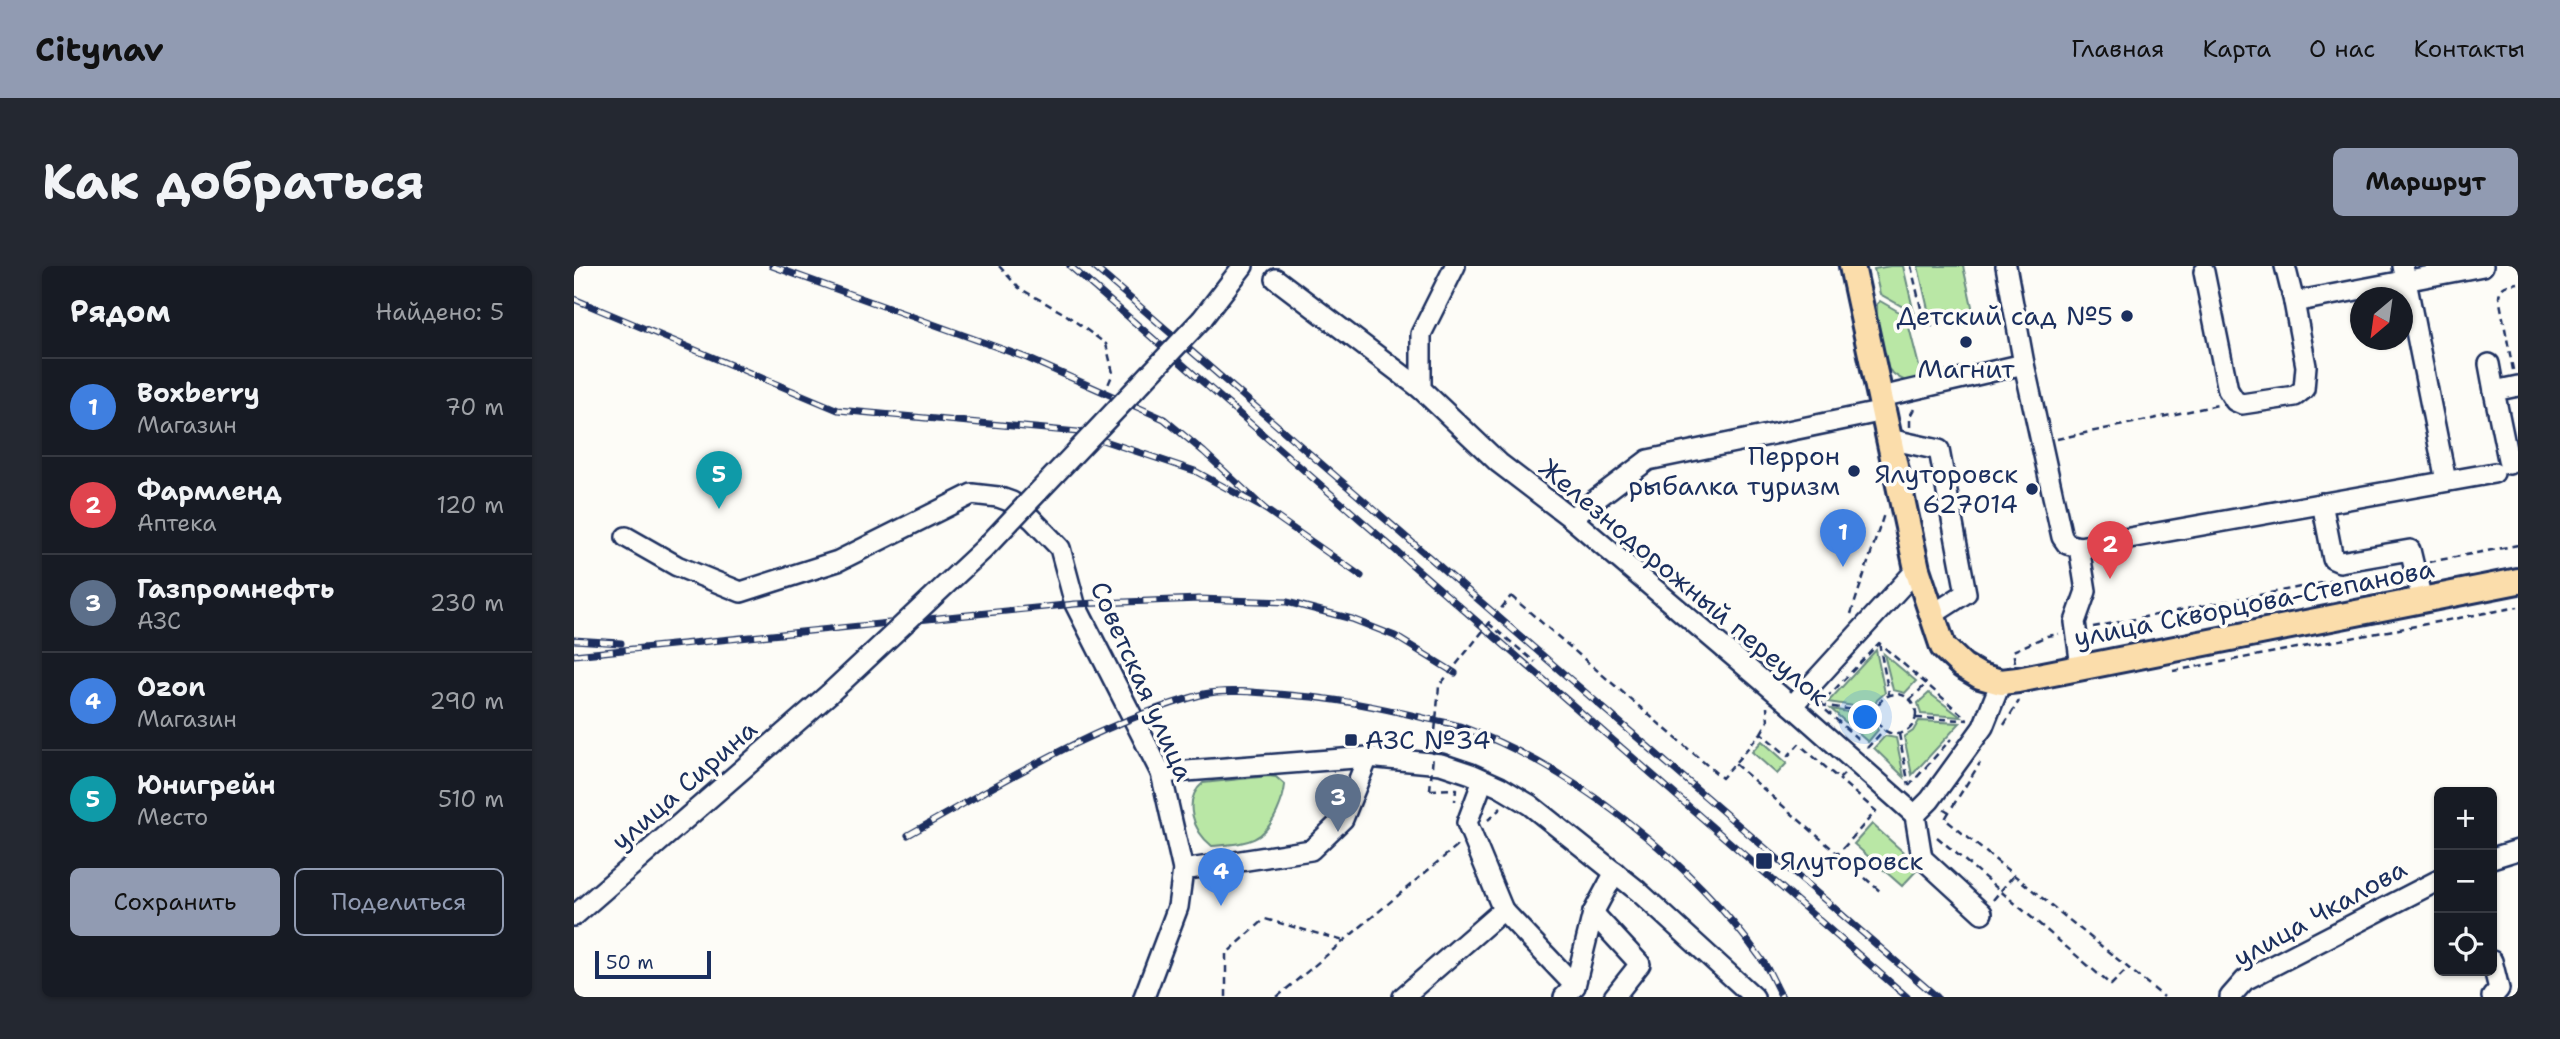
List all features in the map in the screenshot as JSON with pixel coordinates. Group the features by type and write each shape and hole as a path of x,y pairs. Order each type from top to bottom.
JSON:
{"main road":[{"path":"1852,266 1882,404 1901,442 1917,569 1943,647 1980,676 2009,681"},
{"name":"улица Скворцова-Степанова","path":"2009,681 2518,581"}],"street":[{"name":"улица Сирина","path":"574,916 830,694 984,549 1202,319 1243,266"},
{"path":"1421,389 1421,334 1455,266"},
{"path":"2006,266 2024,364 2062,537 2067,544 2079,547 2502,469 2489,364"},
{"path":"2204,272 2228,390 2235,401 2242,404 2295,396 2304,388 2306,366 2285,266"},
{"path":"2294,302 2404,273 2483,266"},
{"path":"2404,273 2446,481"},
{"name":"Железнодорожный переулок","path":"1276,279 1421,389 1499,463 1571,518 1792,706 1915,815"},
{"path":"1571,518 1648,460 1882,404 2024,364"},
{"path":"2494,391 2517,386"},
{"path":"1901,442 1939,450 1966,593 1933,615"},
{"name":"Советская улица","path":"626,537 677,566 741,592 838,561 972,494 998,497 1012,502 1032,519 1060,548 1075,604 1161,773 1183,870 1178,907 1144,997"},
{"path":"2322,503 2333,559 2340,562 2410,550 2421,600"},
{"path":"2079,547 2086,591 2075,622 2081,667"},
{"path":"1792,706 1917,569"},
{"path":"1982,913 1922,858 1915,815 1930,800 1983,727 2009,681"},
{"path":"1183,870 1311,850 1343,819 1368,757"},
{"path":"1161,773 1368,757 1441,765 1483,780 1530,805 1615,872 1754,997"},
{"path":"1483,780 1467,823 1503,910 1569,991"},
{"path":"2497,856 2518,850"},
{"path":"1569,991 1593,913 1615,872"},
{"name":"улица Чкалова","path":"2230,997 2245,980 2434,883"},
{"path":"1403,997 1503,910"},
{"path":"1593,913 1640,964 1614,997"},
{"path":"2492,997 2499,989 2496,976"}],"path":[{"path":"999,266 1019,288 1065,314 1106,344 1113,373 1100,403"},
{"path":"1911,266 1924,321 1934,327"},
{"path":"2517,386 2499,297 2504,285 2518,282"},
{"path":"2041,443 2235,401"},
{"path":"1901,442 1909,431 1910,416 1916,405"},
{"path":"1849,620 1886,508"},
{"path":"2414,565 2518,545"},
{"path":"1999,733 2020,700 2009,681 2013,651 2047,636 2346,578"},
{"path":"1455,810 1456,789 1430,790 1439,686 1511,596 1722,778 1768,721 1767,701 1773,690"},
{"path":"2168,672 2518,607"},
{"path":"1488,624 1535,662"},
{"path":"1879,642 1968,720"},
{"path":"1879,642 1889,695"},
{"path":"1820,705 1879,642"},
{"path":"1910,701 1926,684"},
{"path":"1889,695 1900,695 1914,705 1916,718 1910,729 1899,734 1884,730 1877,720 1876,713 1880,702 1889,695"},
{"path":"1820,705 1876,713"},
{"path":"1820,705 1858,739"},
{"path":"1916,718 1968,720"},
{"path":"1960,729 1968,720"},
{"path":"1839,779 1884,730"},
{"path":"1761,733 1788,756 1799,744 1876,811 1838,854"},
{"path":"1899,734 1909,786"},
{"path":"1909,786 1951,739"},
{"path":"1984,756 1945,820 2164,997"},
{"path":"1735,764 1882,893"},
{"path":"1901,778 1909,786"},
{"path":"1930,800 1949,812"},
{"path":"1934,835 2111,985 2128,968"},
{"path":"1277,997 1461,842"},
{"path":"1982,913 2014,875"},
{"path":"1226,997 1226,954 1265,919 1344,941"}],"green space":[{"path":"1903,266 1914,313 1880,294 1874,269"},
{"path":"1918,266 1963,266 1973,311 1930,318"},
{"path":"1880,301 1915,321 1909,327 1921,374 1918,380 1910,383 1897,376 1882,360 1877,341 1877,304"},
{"path":"1876,650 1885,693 1877,700 1873,709 1828,702"},
{"path":"1884,654 1916,681 1905,693 1893,690"},
{"path":"1929,693 1961,717 1921,714 1918,703"},
{"path":"1831,709 1871,716 1878,730 1868,742"},
{"path":"1919,721 1960,723 1912,775 1904,737 1913,731"},
{"path":"1885,736 1896,738 1904,777 1874,748"},
{"path":"1762,741 1787,763 1777,774 1752,752"},
{"path":"1276,777 1285,785 1278,809 1265,831 1243,843 1212,846 1205,840 1192,815 1193,798 1203,783"},
{"path":"1872,824 1920,867 1902,886 1854,844"}],"railway":[{"path":"772,266 1027,358 1164,419 1265,509 1361,576"},
{"path":"1070,266 1907,997"},
{"path":"1093,266 1937,997"},
{"path":"574,299 838,410 1078,432 1195,471 1265,509"},
{"path":"574,655 1075,604 1199,599 1287,602 1352,619 1395,636 1455,673"},
{"path":"574,640 621,643"},
{"path":"908,835 1016,774 1089,737 1127,720 1204,694 1251,692 1362,704 1465,728 1549,768 1590,794 1667,855 1702,889 1762,960 1782,997"}],"place":[{"name":"Детский сад №5","path":"2127,316"},
{"name":"Магнит","path":"1966,342"},
{"name":"Перрон рыбалка туризм","path":"1854,471"},
{"name":"Ялуторовск 627014","path":"2032,489"},
{"name":"Юнигрейн","path":"719,509"},
{"name":"Boxberry","path":"1843,567"},
{"name":"Фармленд","path":"2110,579"},
{"name":"АЗС №34","path":"1351,740"},
{"name":"Газпромнефть","path":"1338,832"},
{"name":"Ялуторовск","path":"1764,861"},
{"name":"Ozon","path":"1221,906"}]}
